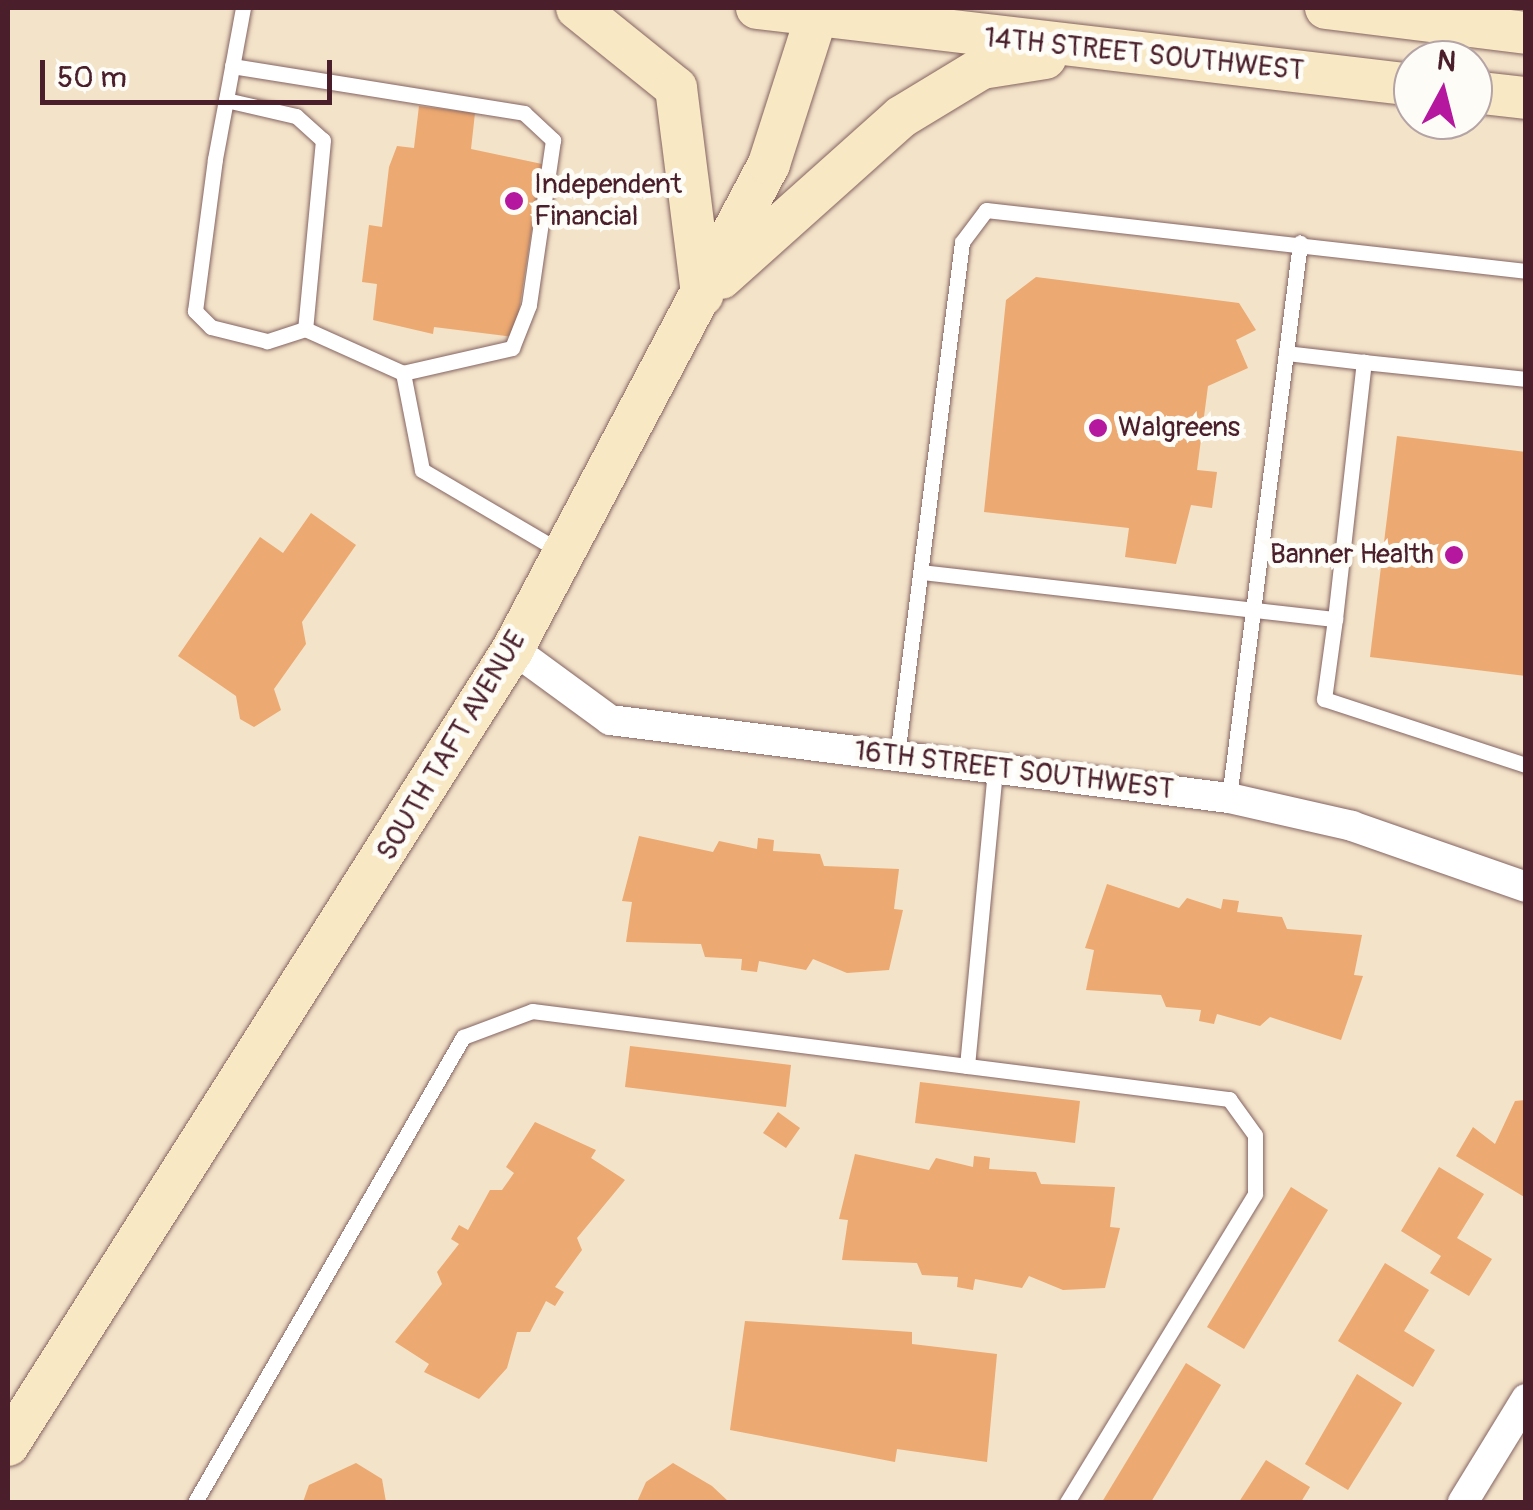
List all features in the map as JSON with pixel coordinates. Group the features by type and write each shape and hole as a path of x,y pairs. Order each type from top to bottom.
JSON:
{"main road":[{"path":"577,8 676,88 702,295"},
{"name":"14TH STREET SOUTHWEST","path":"757,8 818,11 1098,49 1393,83"},
{"path":"1326,8 1526,33"},
{"name":"SOUTH TAFT AVENUE","path":"8,1444 513,650 770,164 818,11"},
{"path":"702,295 901,117 982,68 1098,49"},
{"path":"1493,94 1526,98"}],"street":[{"name":"16TH STREET SOUTHWEST","path":"513,650 610,720 1229,798 1352,826 1526,887"},
{"path":"1463,1502 1526,1400"}],"lane":[{"path":"232,66 524,113 553,140 523,328 512,348 403,372 305,329 267,342 211,327 195,311 226,100 242,8"},
{"path":"226,100 296,116 323,140 305,329"},
{"path":"897,756 970,223 1009,208 1526,271"},
{"path":"1229,798 1300,243"},
{"path":"1286,353 1526,379"},
{"path":"1364,362 1324,698 1526,765"},
{"path":"403,372 422,470 563,554"},
{"path":"921,572 1334,619"},
{"path":"967,1066 995,769"},
{"path":"195,1502 463,1037 532,1011 1228,1100 1255,1135 1255,1194 1067,1502"}],"building":[{"path":"419,106 475,113 471,149 542,164 515,337 434,327 433,334 373,320 377,284 362,282 369,225 382,227 389,167 397,146 414,148"},
{"name":"Walgreens","path":"1036,277 1239,303 1256,330 1236,340 1248,368 1208,386 1197,470 1217,472 1212,508 1191,505 1176,564 1125,557 1129,528 984,512 1006,300"},
{"name":"Banner Health","path":"1397,436 1526,452 1526,676 1370,657"},
{"path":"311,513 356,545 302,622 306,644 274,689 281,710 254,727 240,719 236,696 178,656 260,537 283,553"},
{"path":"639,836 713,852 719,841 757,849 758,838 774,840 773,851 820,854 824,866 899,869 894,909 903,910 889,970 847,973 813,959 806,970 759,961 757,972 741,970 742,959 705,957 701,944 626,942 632,902 622,901"},
{"path":"1107,884 1179,908 1187,898 1221,909 1223,899 1239,901 1237,912 1282,917 1287,929 1362,935 1354,975 1363,976 1341,1040 1270,1017 1260,1026 1217,1014 1214,1024 1199,1021 1201,1010 1166,1007 1161,995 1086,990 1094,950 1085,948"},
{"path":"630,1046 791,1065 786,1107 625,1087"},
{"path":"920,1082 1080,1101 1075,1143 915,1123"},
{"path":"1526,1100 1526,1198 1456,1156 1473,1127 1495,1144 1515,1101"},
{"path":"778,1112 800,1128 786,1148 763,1133"},
{"path":"535,1122 596,1150 591,1158 625,1180 577,1238 582,1250 555,1287 564,1292 555,1306 546,1301 530,1332 517,1332 507,1368 479,1399 424,1372 429,1364 395,1342 442,1284 437,1272 459,1244 451,1239 459,1225 468,1230 490,1190 502,1190 514,1173 506,1167"},
{"path":"855,1154 929,1170 936,1158 973,1167 974,1156 990,1158 989,1169 1036,1172 1041,1184 1115,1187 1110,1227 1120,1228 1105,1288 1063,1290 1029,1276 1022,1288 975,1279 973,1290 957,1287 958,1277 922,1275 917,1263 842,1260 848,1220 839,1219"},
{"path":"1439,1167 1484,1194 1457,1238 1492,1259 1469,1296 1430,1273 1441,1256 1401,1231"},
{"path":"1291,1187 1328,1210 1244,1349 1207,1327"},
{"path":"1385,1263 1429,1290 1404,1331 1435,1350 1413,1387 1338,1341"},
{"path":"745,1321 912,1332 912,1344 997,1354 987,1462 897,1449 895,1462 730,1430"},
{"path":"1186,1363 1221,1385 1151,1502 1102,1502"},
{"path":"1357,1374 1402,1403 1348,1490 1305,1464"},
{"path":"1266,1460 1310,1487 1301,1502 1239,1502"},
{"path":"356,1463 382,1479 386,1502 303,1502 309,1485"},
{"path":"673,1463 712,1486 729,1502 637,1502 646,1482"}],"place":[{"name":"Independent Financial","path":"514,201"},
{"name":"Walgreens","path":"1098,428"},
{"name":"Banner Health","path":"1454,555"}]}
